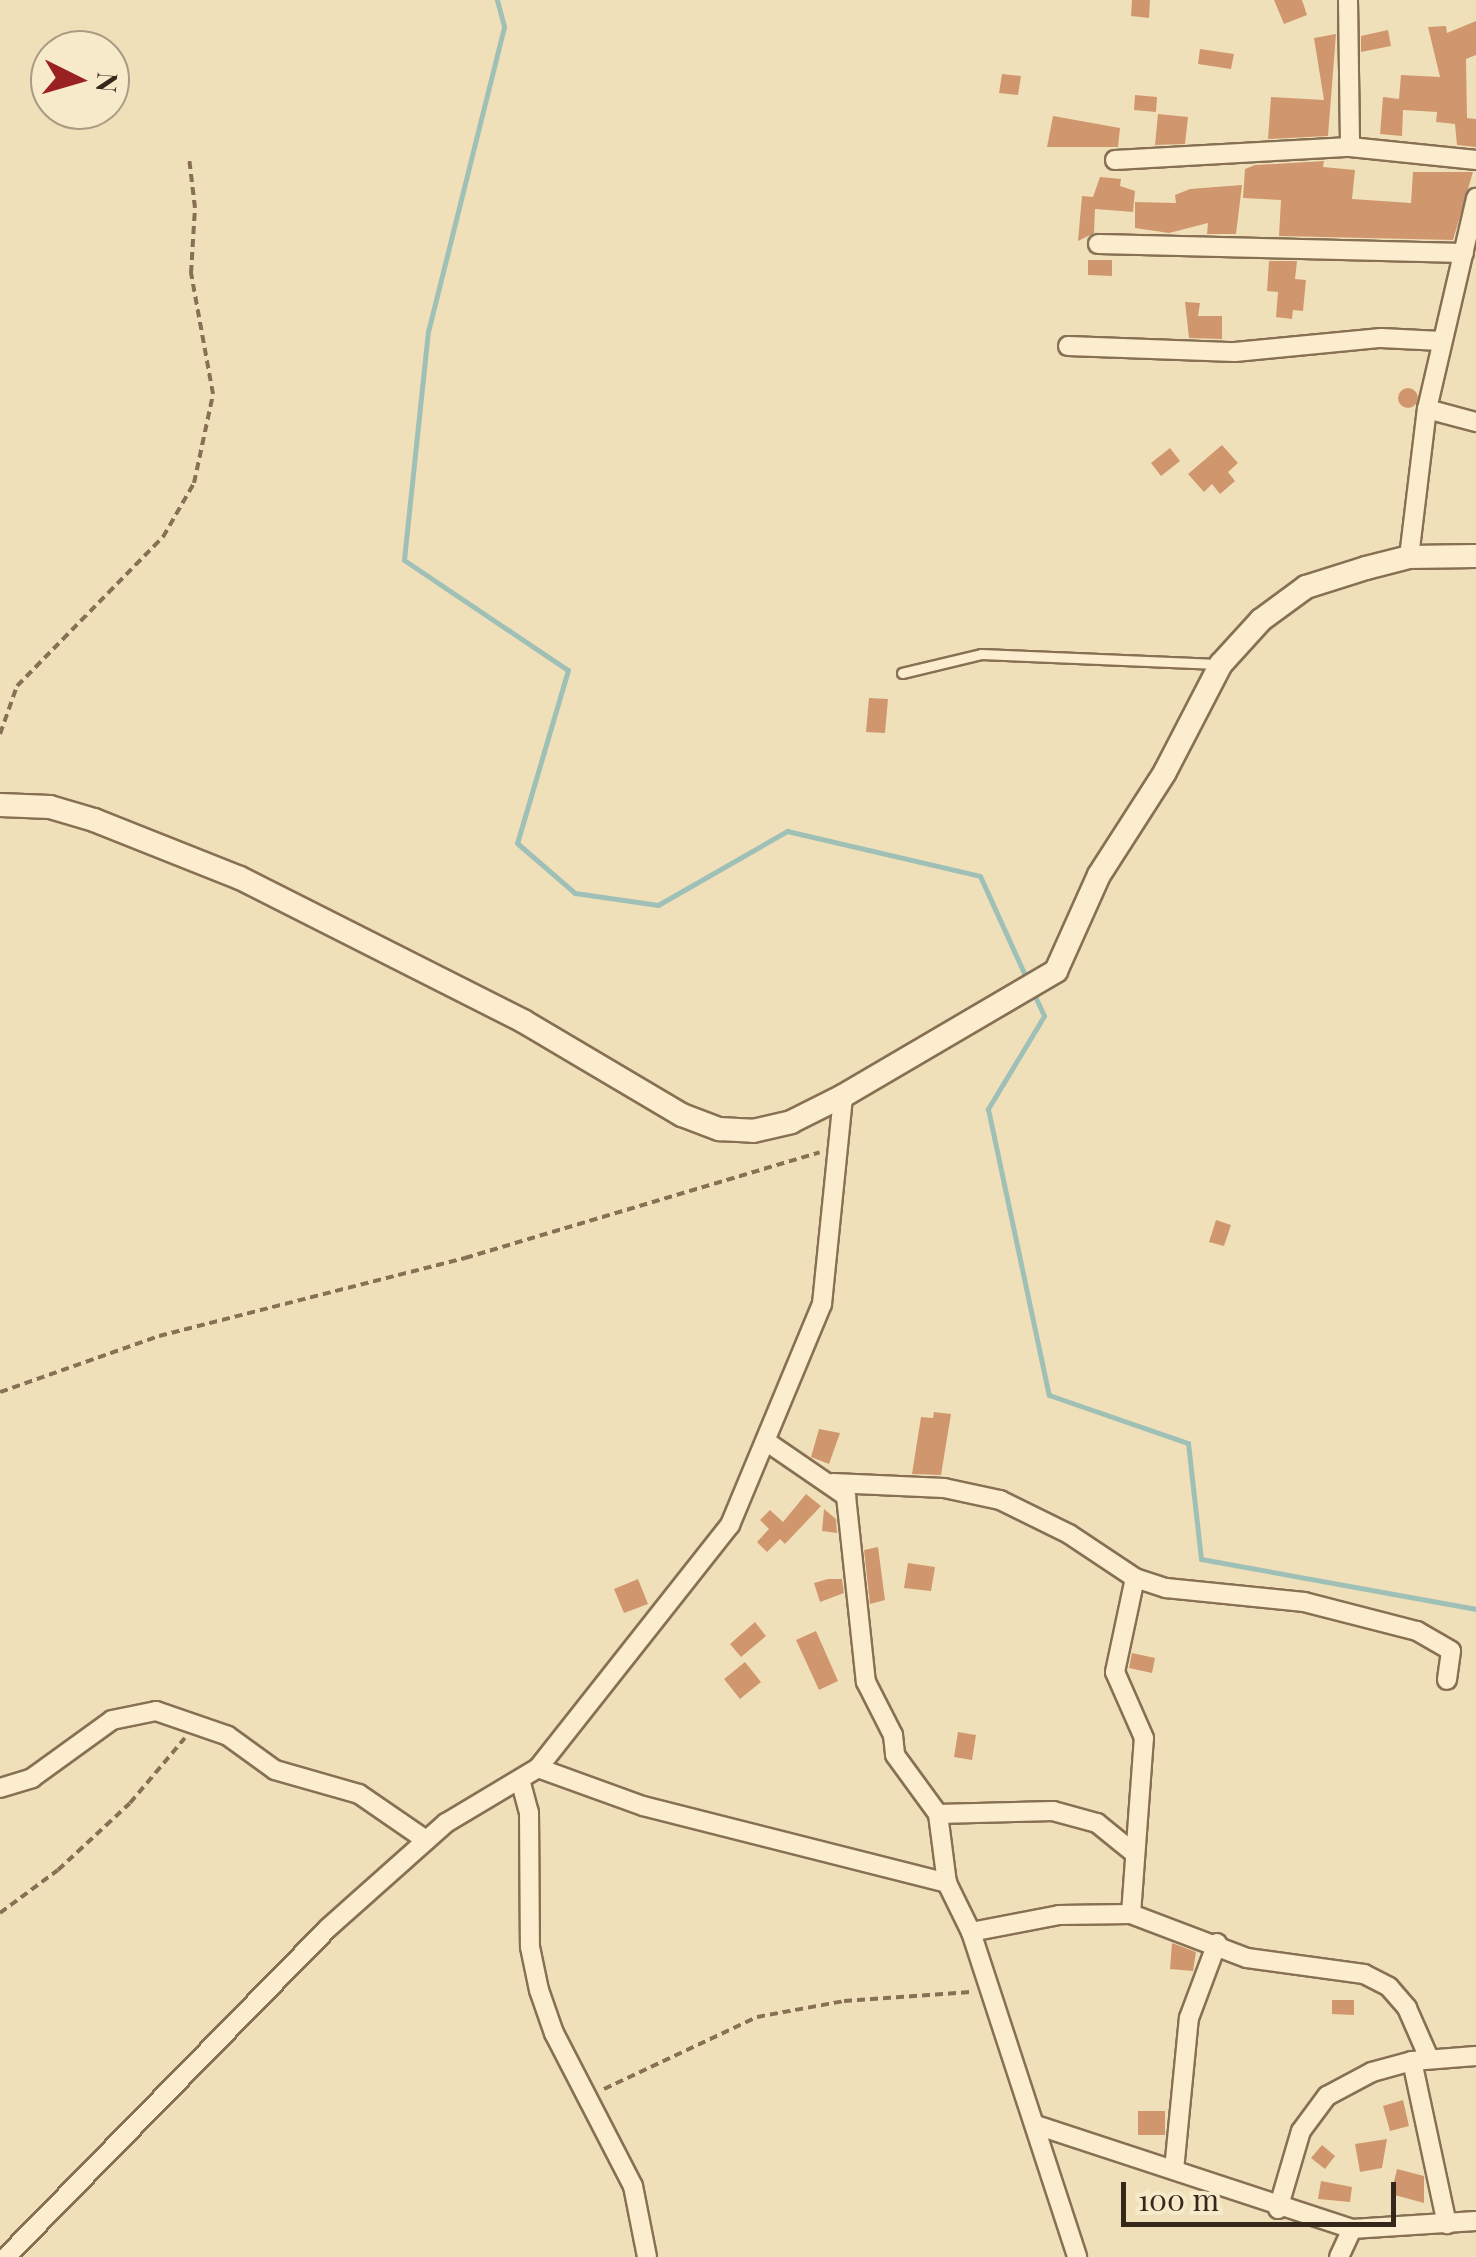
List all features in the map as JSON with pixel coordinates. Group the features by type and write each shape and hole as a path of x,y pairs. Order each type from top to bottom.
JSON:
{"street":[{"path":"1348,0 1350,147"},
{"path":"1115,160 1350,147 1476,160"},
{"path":"1409,557 1427,409 1441,341 1467,268 1476,198"},
{"path":"1098,244 1467,268"},
{"path":"1068,346 1235,352 1381,338 1441,341"},
{"path":"1427,409 1476,422"},
{"path":"0,805 50,807 94,820 240,878 719,1129 753,1131 791,1122 843,1096 1001,1008 1056,971 1099,875 1165,772 1221,664 1261,620 1306,588 1409,557 1476,556"},
{"path":"6,2257 328,1928 426,1840 522,1783 538,1768 730,1525 822,1304 843,1096"},
{"path":"767,1442 833,1483 850,1512 866,1682 894,1735 895,1755 938,1814 947,1883 971,1932 1077,2257"},
{"path":"833,1483 944,1488 1000,1500 1069,1534 1135,1578 1230,1599 1304,1602 1417,1631 1451,1651 1448,1680"},
{"path":"1131,1914 1143,1726 1125,1704 1115,1672 1135,1578"},
{"path":"0,1788 32,1778 112,1720 136,1712 156,1711 228,1736 275,1770 359,1794 426,1840"},
{"path":"538,1768 644,1806 947,1883"},
{"path":"522,1783 529,1812 530,1947 554,2033 633,2186 647,2257"},
{"path":"938,1814 1053,1811 1096,1823 1134,1853"},
{"path":"971,1932 1058,1914 1131,1914 1218,1943 1247,1958 1347,1970 1389,1987 1407,2008 1421,2060 1447,2224"},
{"path":"1174,2170 1189,2018 1218,1943"},
{"path":"1278,2209 1300,2131 1328,2096 1421,2060 1476,2056"},
{"path":"1036,2125 1278,2209 1352,2229 1476,2221"},
{"path":"1339,2257 1352,2229"}],"lane":[{"path":"902,672 981,654 1221,664"}],"path":[{"path":"0,734 18,686 164,536 194,483 214,394 191,273 195,208 190,158"},
{"path":"0,1392 160,1336 465,1258 841,1145"},
{"path":"0,1912 58,1870 130,1803 196,1725"},
{"path":"586,2099 757,2017 844,2001 990,1991"}],"building":[{"path":"1132,0 1150,0 1149,18 1131,16"},
{"path":"1274,0 1302,0 1307,15 1284,24"},
{"path":"1476,21 1476,55 1466,59 1467,118 1476,119 1476,147 1457,145 1455,124 1436,122 1437,112 1403,110 1402,136 1380,134 1383,97 1399,99 1401,75 1440,77 1428,27 1446,26 1447,33"},
{"path":"1388,30 1391,46 1361,52 1361,36"},
{"path":"1336,34 1328,136 1268,139 1271,97 1324,100 1314,38"},
{"path":"1200,49 1234,54 1231,69 1198,64"},
{"path":"1002,74 1021,76 1018,95 999,93"},
{"path":"1135,95 1157,97 1156,112 1134,110"},
{"path":"1158,114 1188,117 1185,144 1155,145"},
{"path":"1053,116 1120,128 1118,147 1047,147"},
{"path":"1324,161 1323,167 1355,170 1352,199 1411,203 1413,172 1473,172 1453,240 1279,236 1281,200 1243,198 1245,169"},
{"path":"1100,177 1121,179 1120,186 1135,191 1133,212 1095,209 1094,233 1078,241 1082,196 1093,197"},
{"path":"1242,185 1236,234 1207,234 1208,223 1169,233 1135,228 1135,202 1176,203 1175,195 1190,189"},
{"path":"1088,260 1112,260 1112,276 1088,275"},
{"path":"1269,261 1297,261 1295,279 1306,280 1303,311 1293,310 1292,319 1276,317 1278,292 1267,291"},
{"path":"1185,302 1200,303 1198,316 1222,316 1222,339 1189,338"},
{"path":"1408,388 1418,398 1408,408 1398,398"},
{"path":"1222,445 1238,463 1228,472 1235,481 1220,494 1212,484 1204,492 1188,474"},
{"path":"1170,448 1180,461 1161,476 1151,463"},
{"path":"869,698 888,699 885,733 866,732"},
{"path":"1216,1220 1231,1225 1224,1246 1209,1242"},
{"path":"934,1412 951,1414 941,1475 912,1474 921,1417 933,1418"},
{"path":"819,1429 840,1433 829,1464 811,1457"},
{"path":"806,1494 821,1506 785,1544 780,1539 767,1552 757,1542 769,1529 760,1520 770,1510 783,1522"},
{"path":"824,1509 836,1519 837,1533 822,1531"},
{"path":"878,1547 885,1600 870,1604 864,1550"},
{"path":"908,1563 935,1567 931,1591 904,1588"},
{"path":"638,1579 648,1604 624,1613 614,1589"},
{"path":"842,1579 844,1593 820,1602 814,1583"},
{"path":"755,1622 766,1636 741,1657 730,1644"},
{"path":"816,1631 838,1681 819,1690 796,1640"},
{"path":"1132,1653 1155,1658 1152,1673 1129,1668"},
{"path":"745,1662 761,1682 740,1699 724,1679"},
{"path":"958,1732 976,1735 972,1760 954,1757"},
{"path":"1172,1943 1196,1952 1193,1971 1170,1969"},
{"path":"1332,2000 1354,2000 1354,2015 1332,2014"},
{"path":"1403,2100 1409,2126 1390,2131 1383,2106"},
{"path":"1138,2111 1165,2111 1165,2135 1138,2135"},
{"path":"1387,2139 1382,2168 1360,2172 1355,2144"},
{"path":"1322,2145 1335,2156 1325,2169 1311,2158"},
{"path":"1397,2169 1424,2176 1424,2203 1391,2194"},
{"path":"1321,2181 1352,2187 1350,2202 1318,2199"}],"waterway":[{"path":"497,0 504,27 428,331 404,560 568,670 517,843 575,893 658,905 787,831 980,876 1028,982"},
{"path":"1033,992 1044,1016 988,1109 1049,1395 1188,1443 1201,1559 1476,1609"}]}
